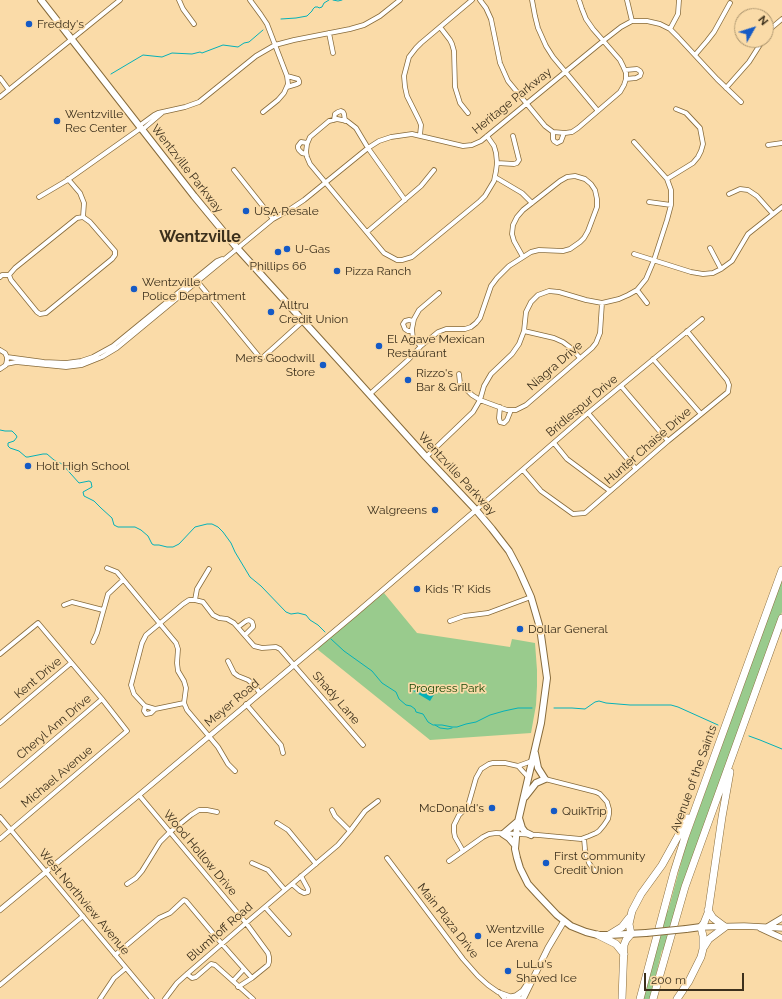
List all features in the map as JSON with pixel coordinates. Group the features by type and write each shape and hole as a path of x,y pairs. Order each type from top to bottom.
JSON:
{"highway":[{"name":"Avenue of the Saints","path":"640,999 676,866 697,802 782,570"},
{"path":"653,999 684,887 782,618"},
{"path":"677,999 689,982 701,957 703,949 701,927 706,919 708,910 723,810 734,750"},
{"path":"622,999 624,954 626,940 631,934 629,926 630,917 636,902 662,864 697,802"},
{"path":"703,949 709,939 725,927 713,918 708,910"},
{"path":"609,935 622,927 630,917"},
{"path":"598,935 616,944 624,954"}],"main road":[{"name":"Wentzville Parkway","path":"42,0 204,209 237,248 426,457 476,510 509,551 531,597 540,628 547,678 541,722 518,819 516,834 516,858 528,884 550,909 564,921 571,926 598,935 646,933 701,927"},
{"path":"523,800 536,783 546,779 538,768 535,749"},
{"path":"515,845 503,834 518,819 525,832 531,835"},
{"path":"767,927 782,918"},
{"path":"516,998 526,987 543,960 564,921"},
{"path":"758,926 782,938"},
{"path":"701,927 758,926 782,928"}],"street":[{"path":"0,97 120,0"},
{"path":"179,0 183,9 194,24"},
{"path":"250,0 264,20 287,76 288,84 281,97 263,112"},
{"path":"39,197 68,179 141,128 154,115 199,102 256,56 275,45 364,25 380,16 400,0"},
{"path":"420,135 421,125 404,87 404,76 409,57 416,48 472,0"},
{"path":"480,0 491,19 500,63 508,81 545,126 553,132 564,133 572,132 578,128 620,92 626,79 626,73 620,60 586,19 580,0"},
{"path":"532,0 538,28 546,46 553,57 598,111"},
{"path":"627,0 632,22"},
{"path":"670,29 678,14 679,0"},
{"path":"695,55 714,32 730,3"},
{"path":"774,26 782,19"},
{"name":"Heritage Parkway","path":"197,280 217,261 224,258 273,219 304,200 368,148 379,141 391,136 412,134 463,146 472,145 481,141 603,41 621,27 632,22 653,22 670,29 741,102"},
{"path":"440,27 452,44 454,51 455,87 460,103 468,113"},
{"path":"329,33 334,53"},
{"path":"726,88 749,62 758,48"},
{"path":"625,70 637,69 641,73 640,76 636,78 626,79"},
{"path":"287,76 296,78 299,81 299,83 287,87"},
{"path":"0,78 9,90"},
{"path":"667,179 692,163 698,157 703,144 700,128 686,114 676,109"},
{"path":"334,120 336,114 341,111 344,114 345,121"},
{"path":"405,200 368,148 356,128 347,121 329,121 312,134 306,148 306,154 310,164 386,255 397,260 412,257 485,196 495,177 497,163 494,146 487,136"},
{"path":"553,132 554,141 557,143 561,140 564,133"},
{"path":"497,163 517,163 519,160 513,136"},
{"path":"306,154 298,148 298,146 301,142 307,143"},
{"path":"426,457 473,412 491,374 512,354 519,344 524,331 526,312 531,302 538,295 549,291 559,292 602,303 628,295 637,290 646,279 654,260 672,205 671,190 667,179 634,142"},
{"path":"768,145 782,143"},
{"path":"234,170 273,219"},
{"path":"366,232 421,186 434,170"},
{"path":"370,394 438,332 446,329 465,329 476,323 480,318 489,291 497,278 508,266 523,257 531,252 539,250 563,251 576,246 584,238 588,231 597,207 595,190 591,184 585,179 575,176 567,177 523,210 513,225 512,234 514,241 523,257"},
{"path":"495,177 522,193 532,204"},
{"path":"68,179 80,193 84,203 82,217"},
{"path":"729,194 740,189 748,190 757,196 773,214"},
{"path":"649,202 672,205"},
{"path":"634,254 691,272 703,274 713,273 729,264 735,257 748,234 782,207"},
{"path":"82,217 90,222 115,251 115,255 46,313 40,314 11,280 11,272 64,228 77,218 82,217"},
{"path":"710,248 721,269"},
{"path":"1,275 10,275"},
{"path":"197,280 261,359 303,321"},
{"path":"7,357 66,363 93,358 113,346 197,280"},
{"path":"6,364 16,362 66,367 82,365 94,361 117,348 197,280"},
{"path":"637,290 647,303"},
{"path":"421,346 413,339 413,321 419,310 439,294"},
{"name":"Niagra Drive","path":"500,407 500,422 504,423 507,420 511,410 516,410 526,405 592,348 600,333 602,303"},
{"name":"Bridlespur Drive","path":"476,510 588,413 702,319"},
{"path":"412,331 405,329 403,324 405,321 413,321"},
{"path":"524,331 554,338 563,342 580,358"},
{"name":"Hunter Chaise Drive","path":"522,470 541,492 573,514 585,513 668,441 728,392 728,380 687,331"},
{"path":"0,350 5,353 7,357 6,364 2,369 0,369"},
{"path":"653,359 701,414"},
{"path":"459,374 460,383 472,396 506,410 511,410"},
{"path":"621,386 668,441"},
{"path":"588,413 636,469"},
{"path":"554,443 568,459 610,491"},
{"name":"Meyer Road","path":"0,910 294,665 476,510"},
{"path":"107,568 116,572 176,643 178,649 178,671 186,688 184,703 187,710 218,747 228,764 235,771"},
{"path":"195,600 202,578 209,569"},
{"path":"93,642 108,594 123,580"},
{"path":"450,621 464,616 488,613 531,597"},
{"path":"184,703 154,709 145,706 134,694 131,685 143,639 146,635 189,600 203,602 213,615 219,618 227,619 238,627 250,620 253,627 245,635"},
{"path":"64,605 72,602 103,610"},
{"path":"0,654 38,622 102,699"},
{"name":"Shady Lane","path":"238,627 254,646 280,649 363,745"},
{"path":"228,661 234,673 248,680 260,693"},
{"name":"Kent Drive","path":"0,724 71,663"},
{"name":"Michael Avenue","path":"0,839 127,731 102,699"},
{"name":"Cheryl Ann Drive","path":"0,786 102,699"},
{"path":"246,704 281,745 283,753"},
{"path":"463,851 455,837 454,825 459,815 468,806 478,773 484,766 493,762 518,766 532,761"},
{"path":"518,766 528,777"},
{"path":"449,861 489,834 516,834 581,839 599,831 606,822 609,814 607,802 600,794 546,779"},
{"name":"Wood Hollow Drive","path":"139,795 246,923 268,953 268,965 238,987"},
{"name":"Blumhoff Road","path":"165,999 177,983 187,974 338,846 365,811 378,801"},
{"path":"127,884 136,878 142,871 160,842 191,815 199,810 217,812"},
{"path":"332,810 335,816 350,831"},
{"name":"West Northview Avenue","path":"0,817 152,999"},
{"path":"277,823 288,830 316,864"},
{"path":"584,838 585,850 589,863 597,872"},
{"name":"Main Plaza Drive","path":"387,858 463,959 478,976 498,992 504,999"},
{"path":"252,863 268,870 285,890"},
{"path":"292,884 300,891 304,893 308,892 308,889 301,876"},
{"path":"115,955 159,918 170,913 184,900 252,978"},
{"path":"265,907 289,934"},
{"path":"0,985 83,916"},
{"path":"187,974 192,978 196,977 211,964 215,965 252,999"},
{"path":"100,999 114,978 126,968"},
{"path":"233,981 244,969"},
{"name":"Main Plaza Drive","path":"498,992 516,998"}],"green space":[{"path":"782,580 782,612 664,951 662,950 650,999 642,999 686,845"},
{"name":"Progress Park","path":"384,593 417,633 510,647 512,639 535,643 537,686 536,705 531,733 430,740 317,649"}],"water":[{"path":"413,683 428,690 431,686 437,690 430,701 410,689"}],"waterway":[{"path":"281,19 307,16 315,7 322,7 324,3 329,0"},
{"path":"333,0 342,0"},
{"path":"111,74 143,55 162,57 172,53 202,53 223,45 238,47 249,42 263,30"},
{"path":"0,430 12,431 16,435 17,437 14,441 8,443 10,448 19,451 26,457 47,454 62,464 79,483 91,482 92,487 83,492 84,496 94,501 112,518 114,525 118,527 135,527 148,536 154,545 173,547 179,544 195,527 207,524 212,524 218,527 231,543 250,577 261,586 286,612 291,614 298,613 306,615 325,632"},
{"path":"331,639 344,651 372,671 382,683 396,692 399,699 406,705 411,706 416,712 423,714 428,722 433,725 457,727 476,722 490,715 504,711 518,708 532,708"},
{"path":"554,708 585,709 599,701 630,705 671,705 718,725"},
{"path":"435,725 440,728 452,728"},
{"path":"749,736 782,749"}],"place":[{"name":"Freddy's","path":"29,24"},
{"name":"Wentzville Rec Center","path":"57,121"},
{"name":"USA Resale","path":"246,211"},
{"name":"U-Gas","path":"287,249"},
{"name":"Phillips 66","path":"278,252"},
{"name":"Pizza Ranch","path":"337,271"},
{"name":"Wentzville Police Department","path":"134,289"},
{"name":"Alltru Credit Union","path":"271,312"},
{"name":"El Agave Mexican Restaurant","path":"379,346"},
{"name":"Mers Goodwill Store","path":"323,365"},
{"name":"Rizzo's Bar & Grill","path":"408,380"},
{"name":"Holt High School","path":"28,466"},
{"name":"Walgreens","path":"435,510"},
{"name":"Kids 'R' Kids","path":"417,589"},
{"name":"Dollar General","path":"520,629"},
{"name":"McDonald's","path":"492,808"},
{"name":"QuikTrip","path":"554,811"},
{"name":"First Community Credit Union","path":"546,863"},
{"name":"Wentzville Ice Arena","path":"478,936"},
{"name":"LuLu's Shaved Ice","path":"508,971"}],"district":[{"name":"Wentzville","path":"200,237"}]}
